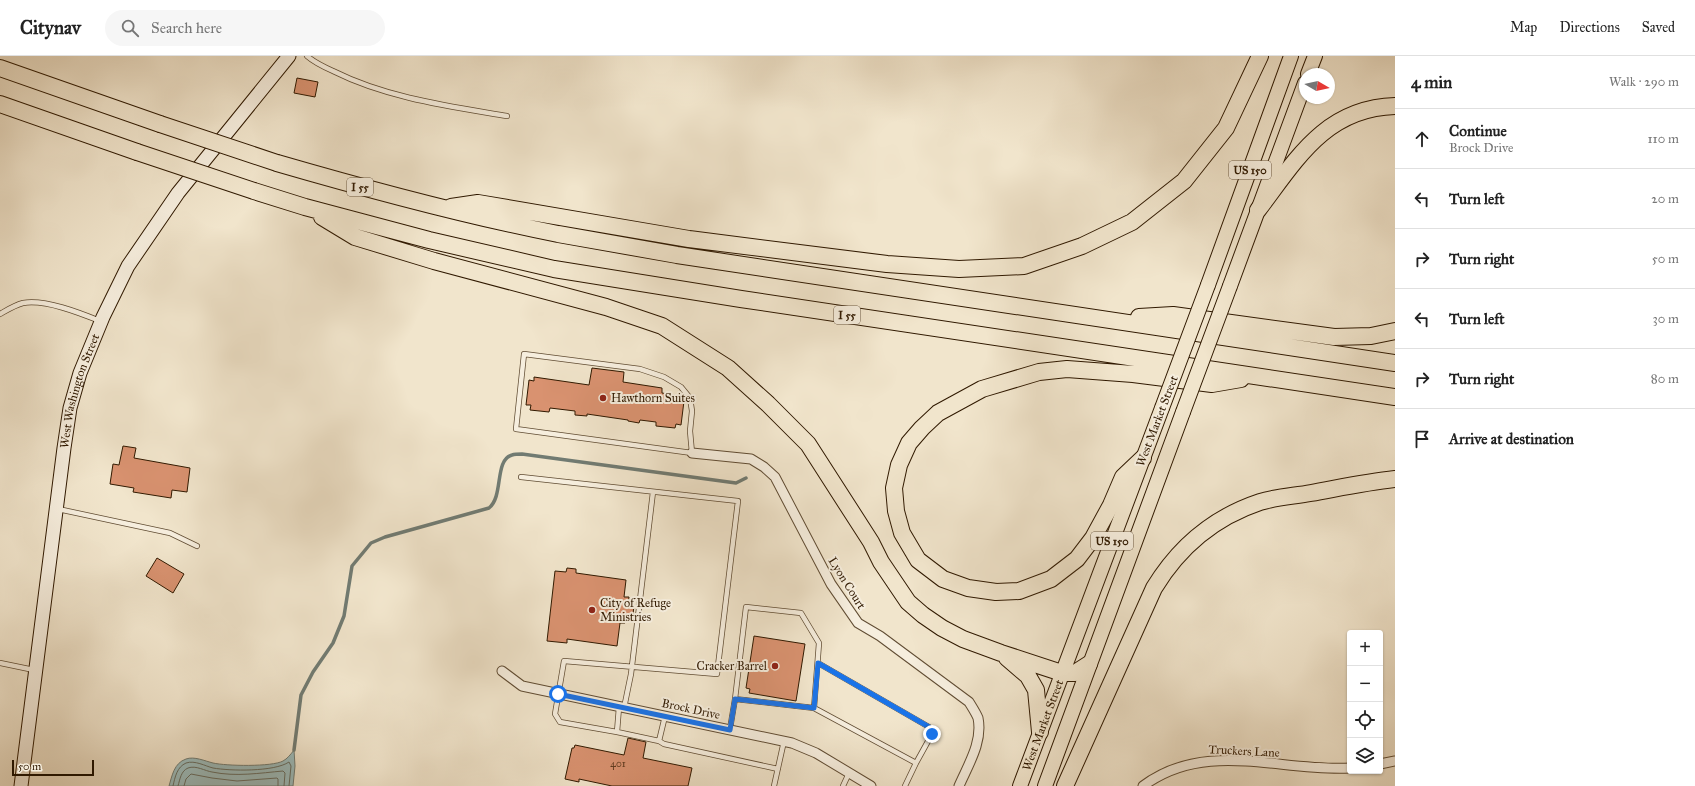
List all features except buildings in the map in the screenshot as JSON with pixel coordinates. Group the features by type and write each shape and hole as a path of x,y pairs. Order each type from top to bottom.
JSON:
{"highway":[{"path":"444,208 478,203 689,239 887,264 959,269 1024,266 1082,246 1132,222 1184,182 1226,128 1260,56"},
{"name":"I 55","path":"0,68 160,124 277,163 347,184 559,234 677,255 1395,363"},
{"name":"I 55","path":"0,104 137,152 305,207 430,240 554,269 741,299 1395,397"},
{"path":"1258,210 1303,150 1319,135 1335,123 1358,111 1395,106"},
{"path":"305,207 355,237 434,262 620,312 662,326 728,368 768,404 808,444 871,542 881,562 908,602 923,615 942,628 963,639 1062,673 1075,673 1089,664"},
{"path":"1110,320 1174,315 1334,337 1371,336 1395,331"},
{"path":"1143,458 1123,477 1112,505 1093,538 1077,559 1051,579 1019,591 996,592 968,588 943,579 918,560 902,533 896,511 894,488 898,465 909,443 938,413 982,389 1039,372 1067,369 1133,374 1212,384 1255,376"},
{"path":"1065,786 1154,588 1166,569 1196,537 1213,525 1237,512 1261,502 1370,482 1395,479"},
{"path":"1001,653 1028,676 1036,690 1040,732"}],"main road":[{"name":"West Washington Street","path":"20,786 70,408 80,373 101,322 128,266 178,193 289,56"},
{"name":"West Market Street","path":"1020,786 1162,408 1291,56"},
{"path":"1310,68 1315,56"},
{"name":"West Market Street","path":"1045,786 1299,99"}],"street":[{"name":"Lyon Court","path":"692,453 751,459 764,466 775,478 831,584 858,623 880,636 969,702 978,717 978,742 959,786"},
{"name":"Brock Drive","path":"502,671 522,686 792,743 816,753 871,786"},
{"name":"Truckers Lane","path":"1143,786 1156,777 1175,768 1202,761 1223,760 1322,768 1347,768"},
{"path":"1383,763 1395,761"}],"lane":[{"path":"307,56 312,61 350,80 390,93 507,116"},
{"path":"0,314 24,303 38,303 72,309 101,322"},
{"path":"524,354 640,369 664,377 681,387 690,398 692,411 690,431 692,453 516,429 524,354"},
{"path":"521,477 738,501 717,674 564,661 555,714 560,722 659,741 664,744 778,769"},
{"path":"617,732 632,666 653,492"},
{"path":"56,509 170,533 197,546"},
{"path":"730,730 746,607 801,613 819,643 814,708"},
{"path":"0,663 36,670"},
{"path":"818,663 929,727 932,734 905,786"},
{"path":"735,699 814,708 916,763"},
{"path":"659,741 665,716"},
{"path":"774,786 784,741"},
{"path":"843,786 849,773"}],"water":[{"path":"294,750 295,766 293,786 169,786 176,767 182,761 189,758 196,758 213,763 228,765 269,764 283,761"}],"waterway":[{"path":"294,750 301,695 313,672 333,643 344,616 352,566 371,543 385,537 489,508 494,502 501,471 506,458 513,455 522,454 736,483 746,478"}],"place":[{"name":"Hawthorn Suites","path":"603,398"},
{"name":"City of Refuge Ministries","path":"592,610"},
{"name":"Cracker Barrel","path":"775,666"}],"route":[{"path":"558,694 730,730 735,699 814,708 818,663 929,727 932,734"}]}
